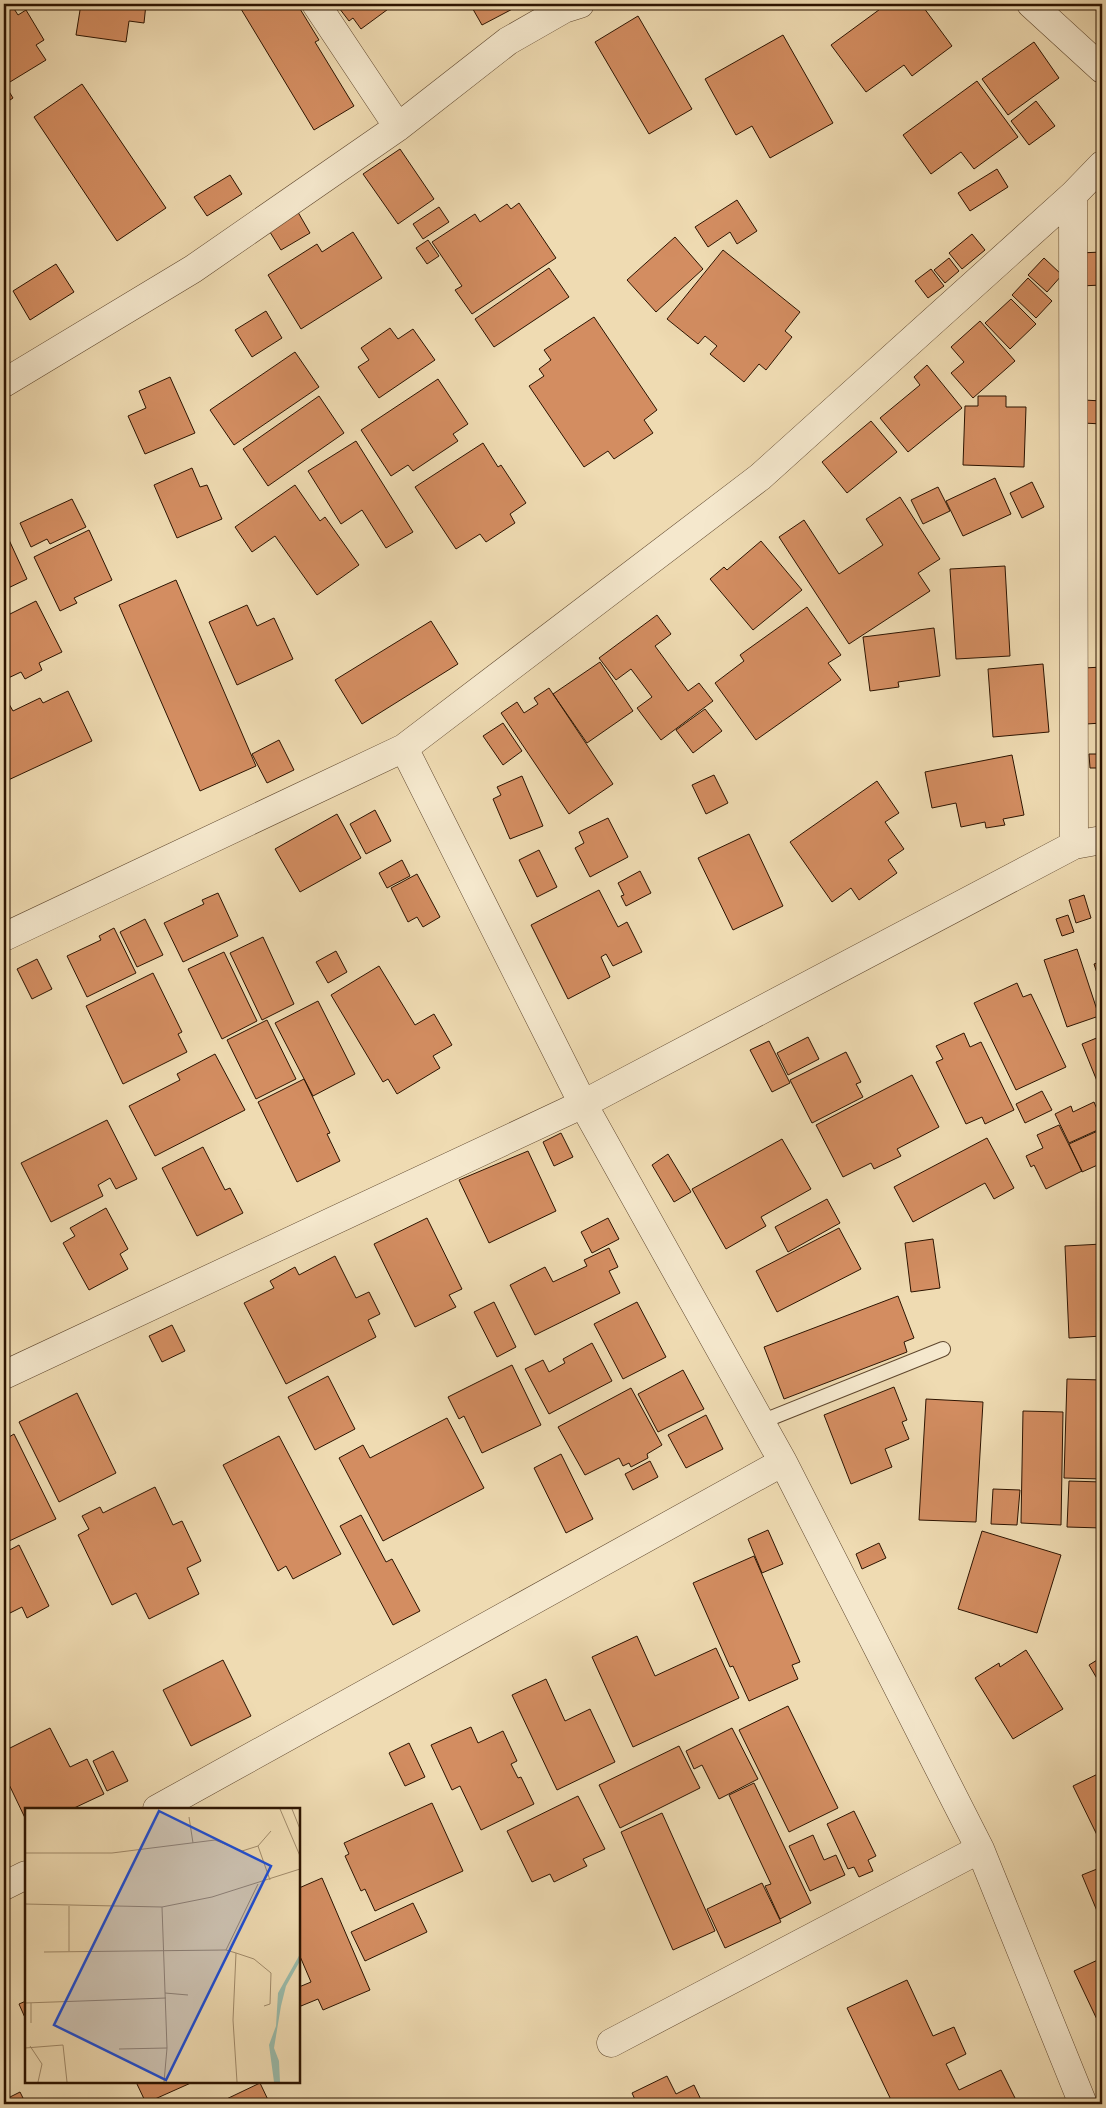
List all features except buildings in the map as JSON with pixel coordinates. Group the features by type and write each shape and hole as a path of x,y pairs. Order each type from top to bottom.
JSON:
{"street":[{"path":"316,4 398,127"},
{"path":"4,383 193,269 398,127 508,41 564,9 580,4"},
{"path":"1031,4 1102,69"},
{"path":"4,938 404,748 760,477 1073,195 1102,165"},
{"path":"1073,195 1074,845"},
{"path":"404,748 583,1104 783,1462 980,1849 1083,2104"},
{"path":"4,1375 583,1104 1074,845 1102,840"},
{"path":"160,1808 783,1462"},
{"path":"611,2043 980,1849"},
{"path":"4,1886 25,1876"}],"lane":[{"path":"761,1422 943,1349"}]}
